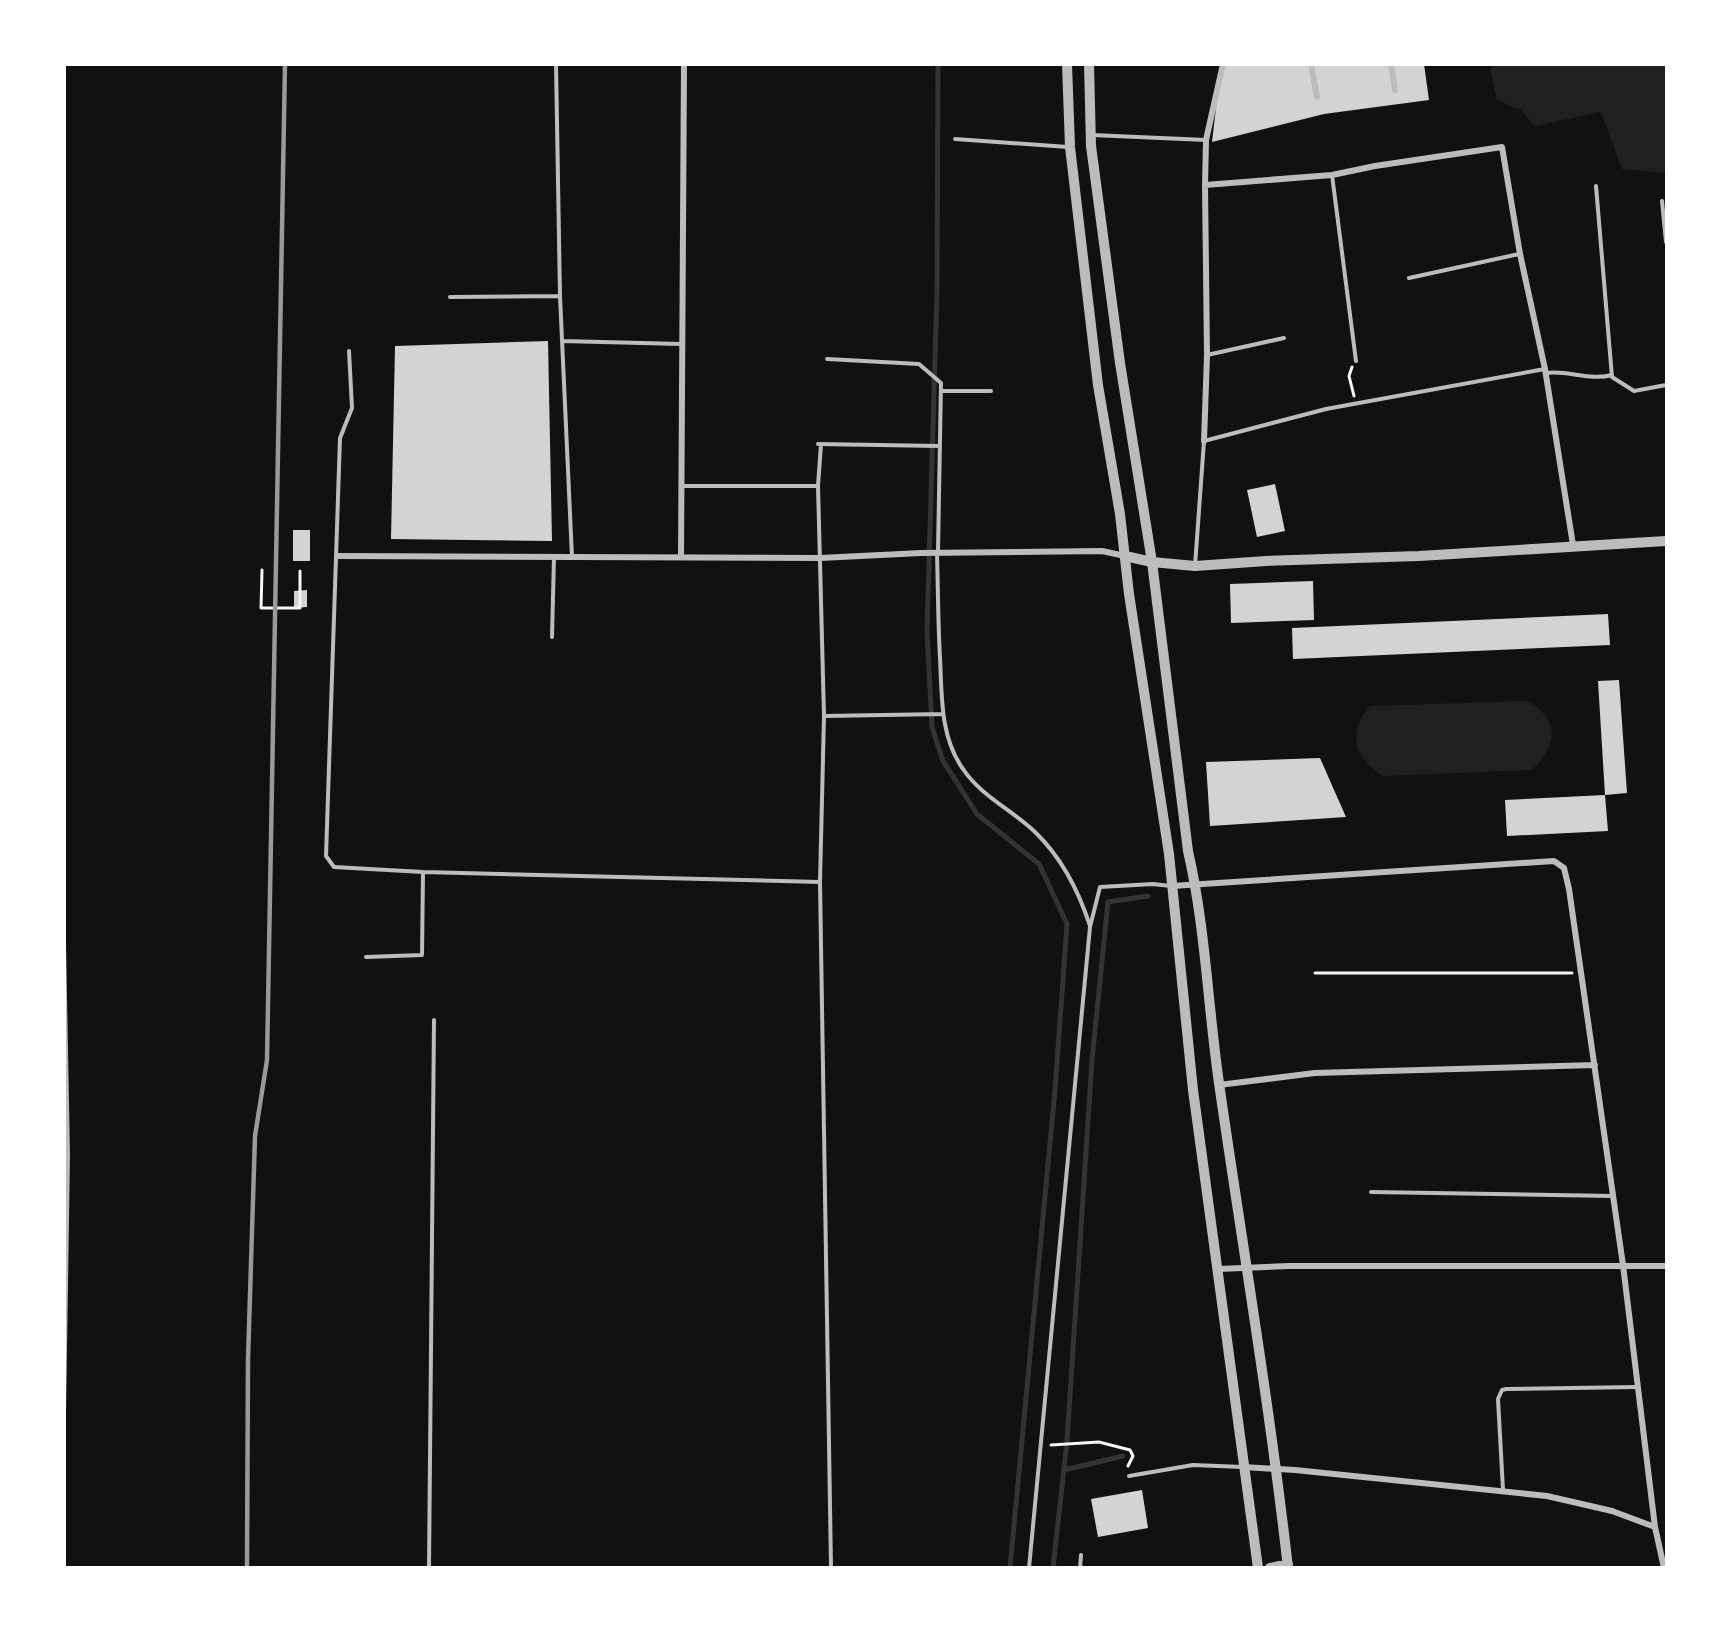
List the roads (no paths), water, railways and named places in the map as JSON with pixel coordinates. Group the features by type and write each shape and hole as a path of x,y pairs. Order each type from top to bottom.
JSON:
{"street":[{"path":"681,557 684,64"},
{"path":"1067,64 1070,141 1098,385 1120,514 1129,594 1169,854 1193,1090 1258,1568"},
{"path":"1089,64 1091,135 1120,363 1152,562 1188,851 1195,884 1219,1086 1277,1468 1288,1566 1270,1568"},
{"path":"1204,441 1207,355 1206,140 1223,64"},
{"path":"1311,64 1317,98"},
{"path":"1391,64 1395,90"},
{"path":"1070,141 1091,135"},
{"path":"1205,185 1332,175 1375,166 1502,147 1520,254 1545,371 1573,545"},
{"path":"338,556 820,558 921,553 1102,551 1152,562 1195,566 1266,561 1419,556 1666,541"},
{"path":"1171,886 1554,861 1564,868 1582,973 1614,1196 1655,1527 1664,1568"},
{"path":"1219,1086 1316,1073 1595,1065"},
{"path":"1219,1269 1289,1266 1666,1266"},
{"path":"1243,1467 1277,1468 1503,1490 1583,1503 1655,1527"}],"lane":[{"path":"556,64 560,296 572,556"},
{"path":"1091,135 1206,140"},
{"path":"955,138 1070,141"},
{"path":"1332,175 1356,361"},
{"path":"1596,186 1612,377 1634,391 1666,385"},
{"path":"1662,201 1666,242"},
{"path":"1409,278 1520,254"},
{"path":"450,297 560,296"},
{"path":"1207,355 1284,338"},
{"path":"562,341 681,344"},
{"path":"349,351 352,408 340,438 338,556 326,856 334,867 423,872 820,882"},
{"path":"827,359 919,364 941,382 938,553 941,714 950,748 963,770 991,799 1035,832 1053,854 1076,890 1090,927"},
{"path":"1195,566 1204,441 1356,404 1545,371 1588,378 1612,375"},
{"path":"941,391 992,391"},
{"path":"831,1568 820,882 824,716 819,444 939,446"},
{"path":"680,486 818,486"},
{"path":"552,637 554,556"},
{"path":"824,716 941,714"},
{"path":"366,957 422,955 423,872"},
{"path":"1029,1568 1090,927 1100,887 1153,884 1171,886"},
{"path":"64,943 66,1155 64,1413"},
{"path":"429,1568 434,1020"},
{"path":"1371,1191 1614,1196"},
{"path":"1503,1490 1498,1400 1502,1390 1638,1387"},
{"path":"1129,1476 1193,1465 1243,1467"},
{"path":"1080,1568 1081,1555"}],"waterway":[{"path":"938,64 937,291 927,631 932,727 943,761 977,814 1039,864 1067,924 1055,1090 1010,1568"},
{"path":"1053,1568 1067,1441 1092,1060 1108,902 1148,896"},
{"path":"1064,1470 1123,1456"}],"railway":[{"path":"247,1568 248,1359 255,1136 267,1060 285,64"}]}
